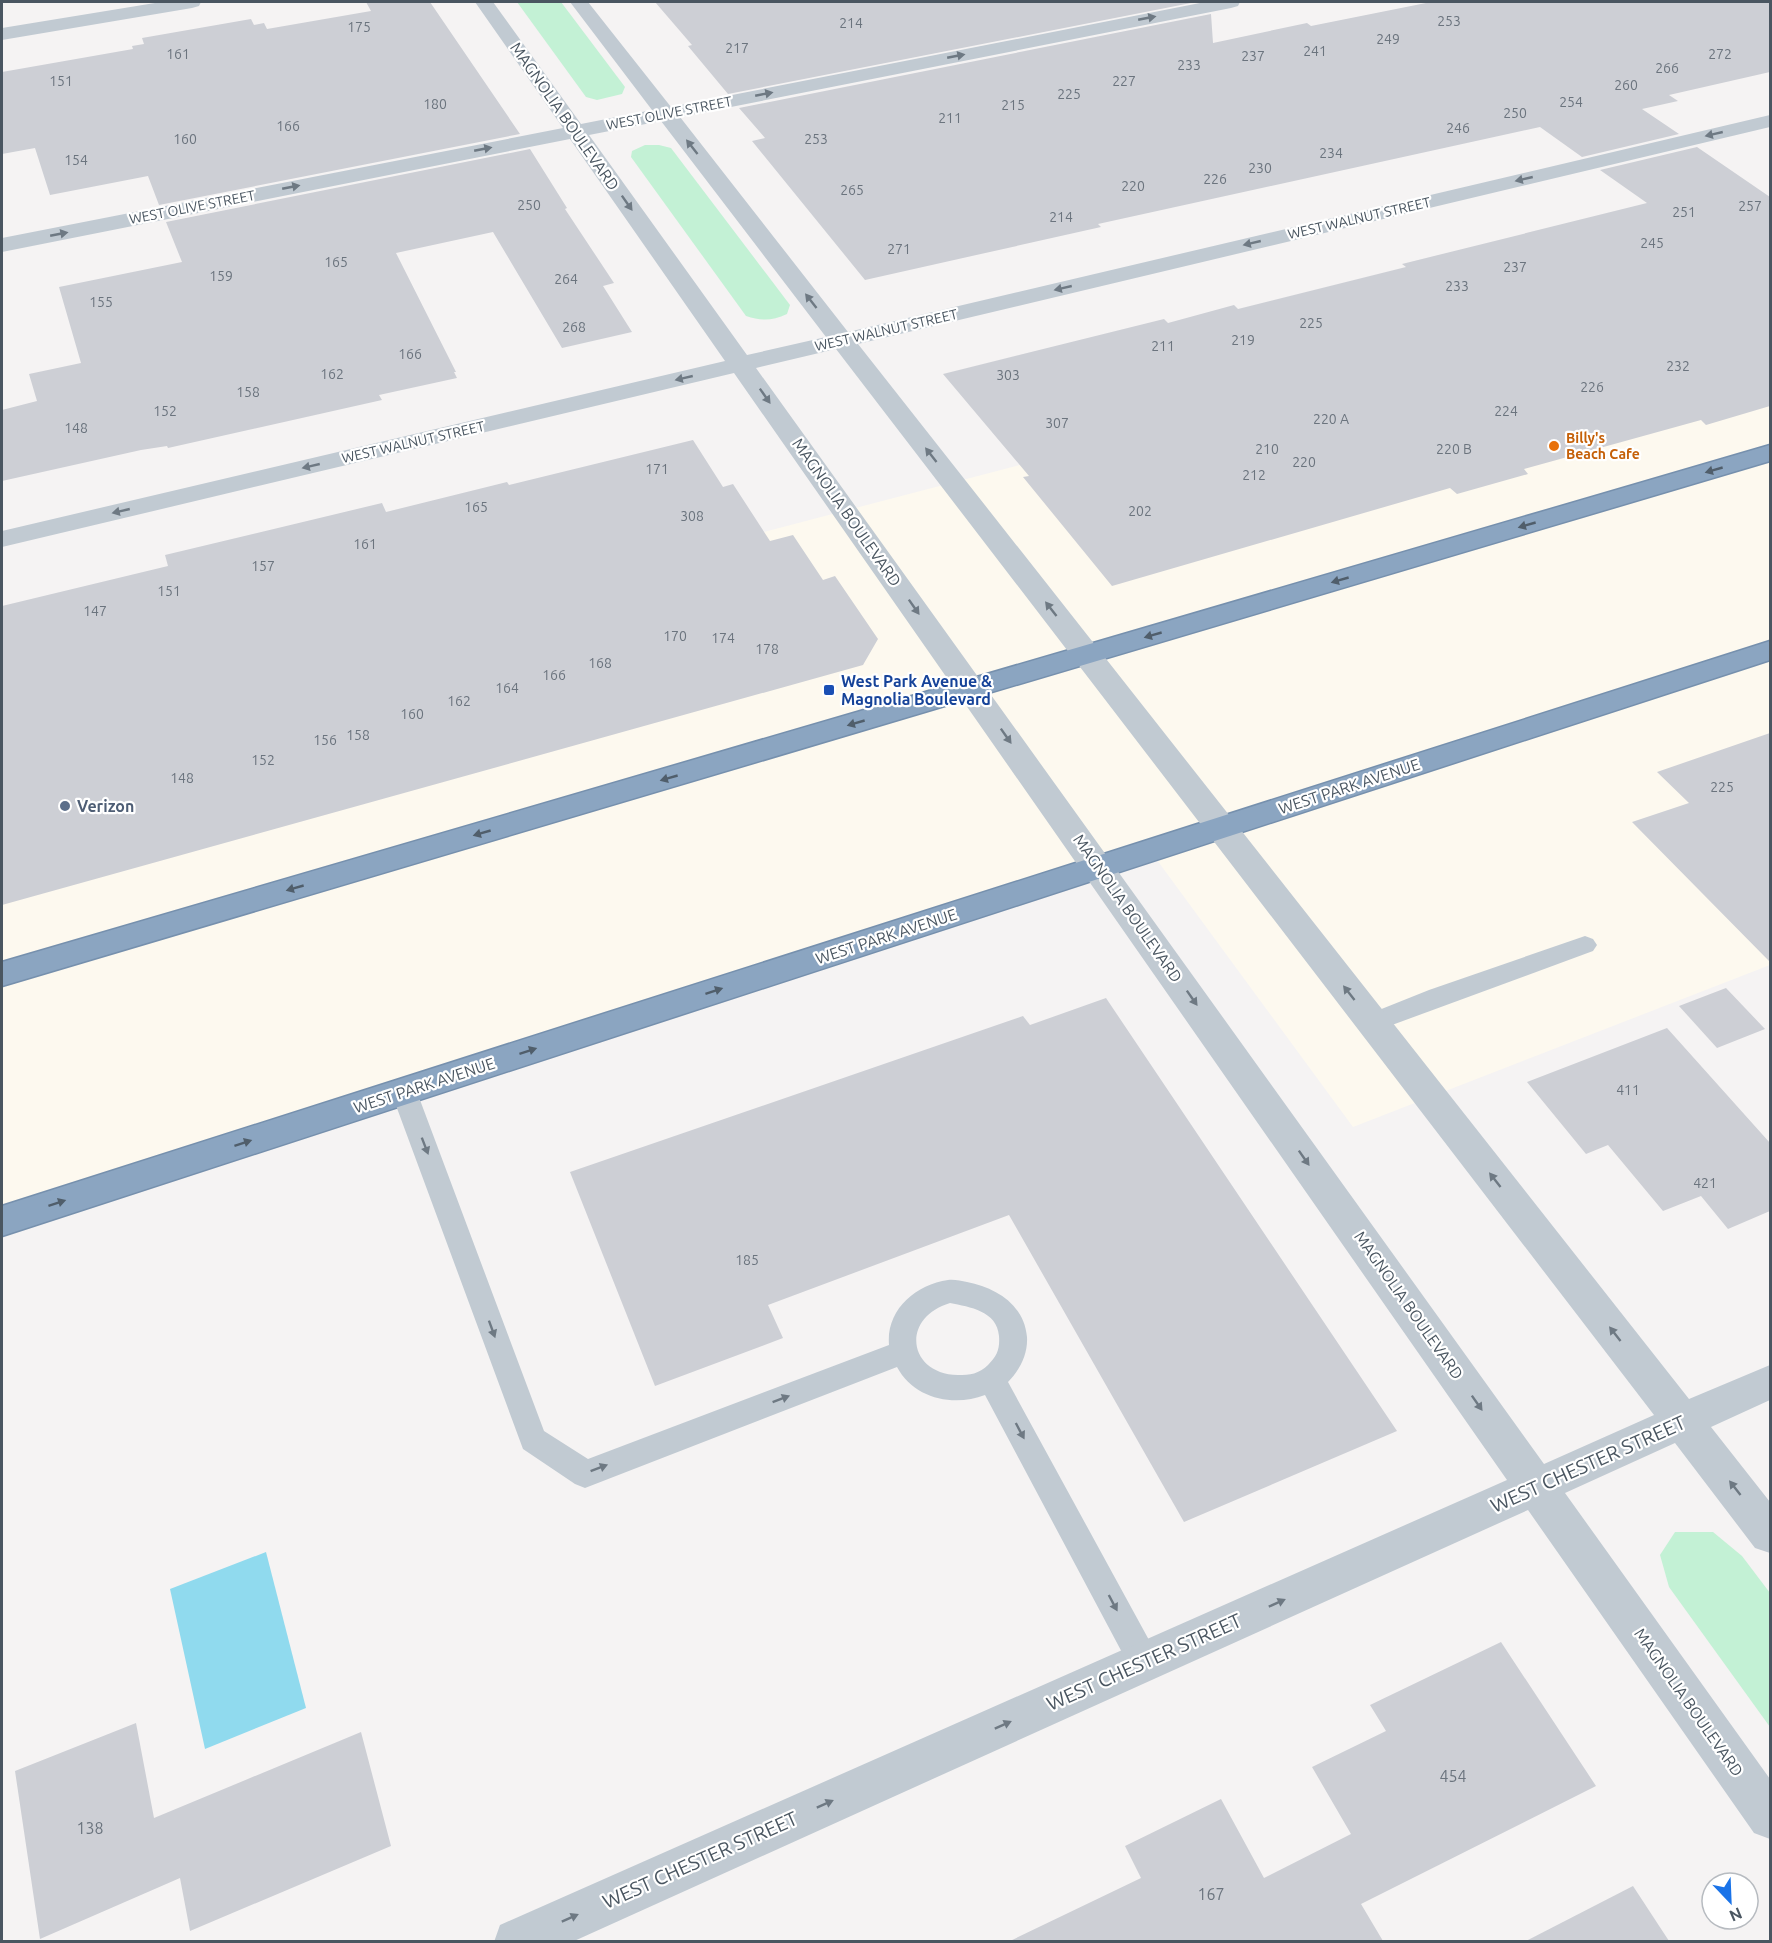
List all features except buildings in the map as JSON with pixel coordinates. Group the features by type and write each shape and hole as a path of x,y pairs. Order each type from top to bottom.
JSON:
{"highway":[{"path":"2,974 1770,453"},
{"name":"WEST PARK AVENUE","path":"2,1221 1770,650"}],"street":[{"path":"2,34 192,2"},
{"name":"MAGNOLIA BOULEVARD","path":"484,2 1770,1817"},
{"path":"579,2 1770,1534"},
{"name":"WEST OLIVE STREET","path":"2,245 1231,2"},
{"name":"WEST WALNUT STREET","path":"2,539 1770,121"},
{"name":"WEST CHESTER STREET","path":"517,1941 1770,1382"}],"lane":[{"path":"1373,1023 1438,997 1585,945"},
{"path":"404,1092 533,1440 585,1474 904,1352"},
{"path":"950,1291 969,1292 986,1297 1001,1309 1011,1323 1015,1338 1013,1354 1005,1368 992,1380 976,1387 958,1389 939,1386 923,1378 911,1366 904,1352 902,1336 906,1319 917,1305 932,1295 950,1291"},
{"path":"992,1380 1144,1662"}],"shaded area":[{"path":"1770,269 1770,965 1353,1127 1157,860 2,1235 2,731"}],"green space":[{"path":"517,2 561,2 625,87 622,94 597,100 586,97"},
{"path":"645,145 671,148 790,305 787,314 766,320 746,316 631,157 632,151"},
{"path":"1675,1532 1713,1532 1742,1556 1770,1593 1770,1727 1669,1587 1660,1555"}],"water":[{"path":"266,1552 306,1708 205,1749 170,1589"}],"place":[{"name":"Billy's Beach Cafe","path":"1554,446"},
{"name":"West Park Avenue & Magnolia Boulevard","path":"829,690"},
{"name":"Verizon","path":"65,806"}]}
